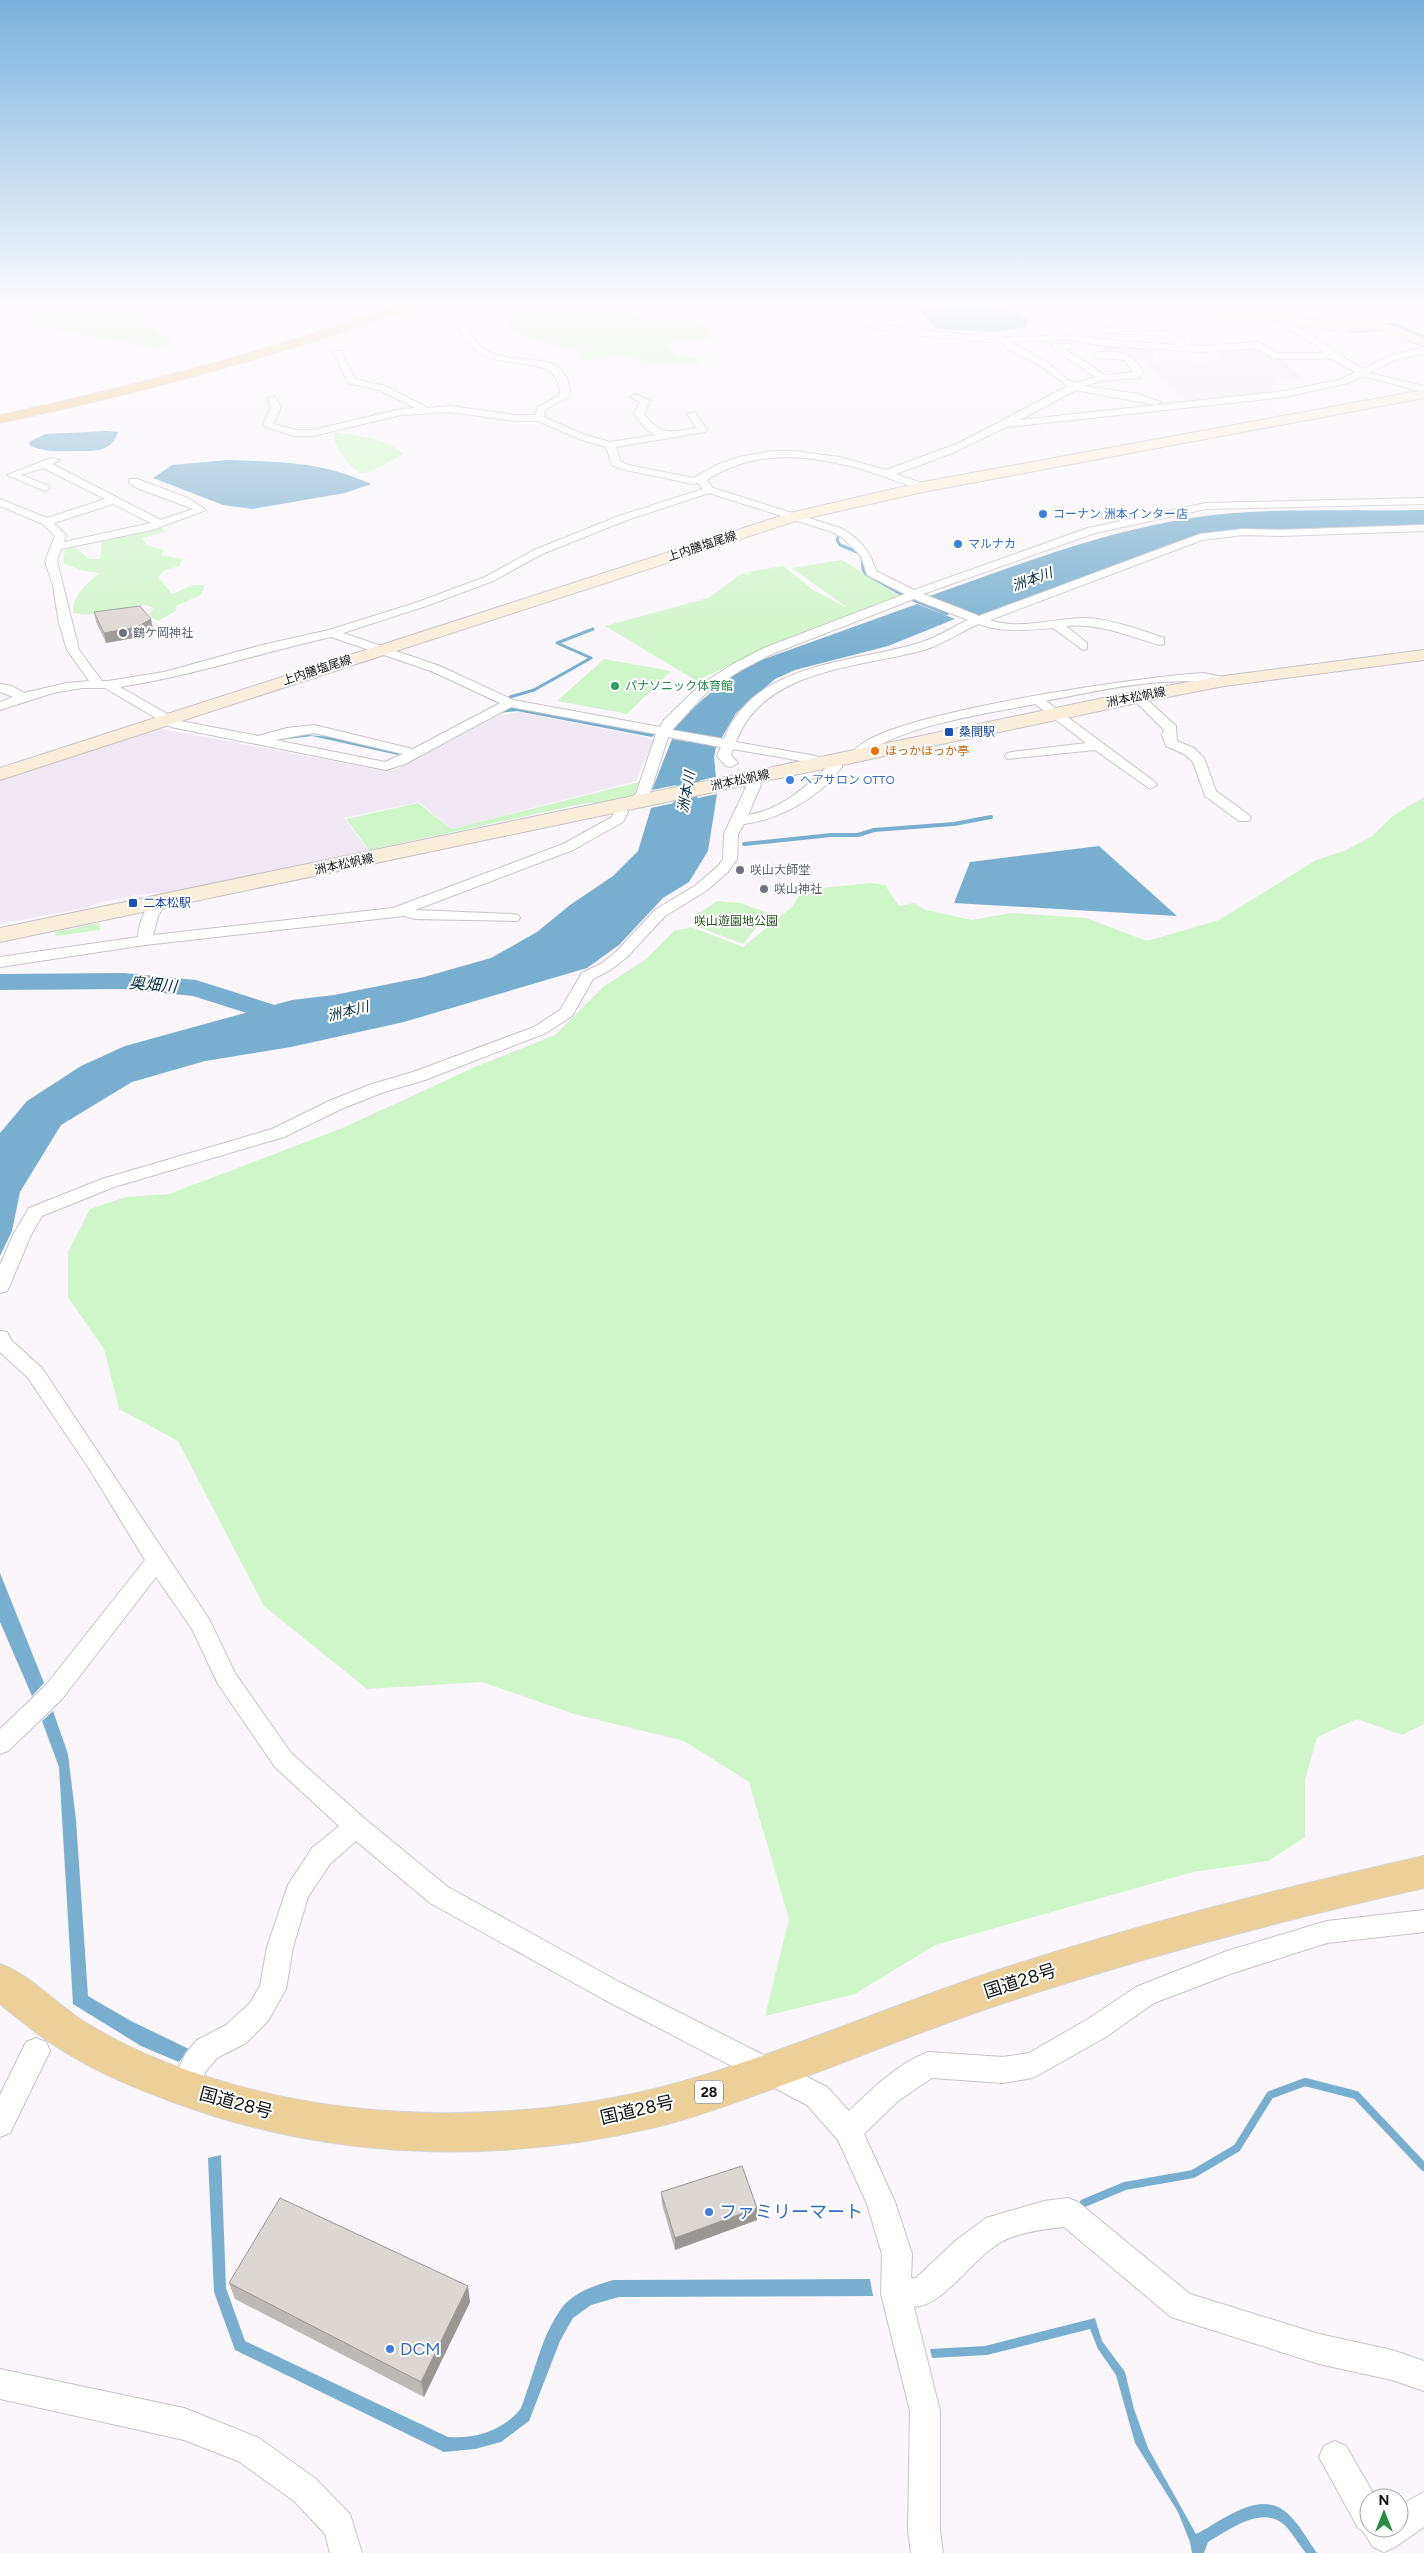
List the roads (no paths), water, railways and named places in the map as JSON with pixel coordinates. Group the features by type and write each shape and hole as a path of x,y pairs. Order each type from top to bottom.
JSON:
{"highway":[{"name":"国道28号","path":"0,1981 43,2016 86,2044 136,2069 183,2088 230,2103 290,2117 350,2126 413,2132 479,2132 590,2120 656,2108 769,2071 988,1992 1110,1952 1241,1915 1424,1872"}],"main road":[{"name":"上内膳塩尾線","path":"0,774 795,516 923,487 1267,423"},
{"name":"洲本松帆線","path":"0,935 618,806 642,798 741,774 816,764 1137,697 1224,681 1424,655"}],"street":[{"path":"269,423 268,425 294,433 313,433 354,423"},
{"path":"551,423 582,437 610,445 662,435 702,430 698,423"},
{"path":"647,423 662,435"},
{"path":"888,474 1005,424 1013,423"},
{"path":"610,445 616,463 625,467 701,480 709,490 824,525 847,536 866,555 871,572 912,597 1000,626 1084,621 1133,631 1160,641"},
{"path":"701,480 712,471 736,461 781,453 852,464 888,474 923,487"},
{"path":"45,488 12,475 60,458"},
{"path":"43,464 159,523"},
{"path":"55,548 159,523 201,510 189,501 148,490 133,481"},
{"path":"0,706 22,697 165,676 266,648 332,633 422,604 489,579 538,552 623,518 709,490"},
{"path":"48,522 114,500"},
{"path":"642,798 673,717 704,688 737,667 768,651 1092,530 1197,508 1424,501"},
{"path":"0,502 48,522 61,535 51,560 59,586 64,623 73,650 103,684 176,724 378,765 393,763 509,703"},
{"path":"0,1287 22,1235 36,1212 108,1183 278,1133 335,1105 378,1088 419,1076 540,1030 566,1013 587,976 607,966 622,954 660,913 701,888 723,869 730,859 731,834 740,819 754,785 724,756 724,744 744,711 770,691 795,677 922,647 978,620 1200,537 1243,532 1280,533 1424,528"},
{"path":"1056,624 1083,646"},
{"path":"332,633 345,640 360,642 470,683 509,703 665,734 810,759 816,764"},
{"path":"866,754 862,750 880,739 909,729 1036,700 1154,679 1199,677 1220,678 1224,681"},
{"path":"0,688 8,689 22,697"},
{"path":"1137,697 1171,729 1168,735 1171,743 1189,751 1199,761 1210,793 1244,818"},
{"path":"1036,700 1150,785"},
{"path":"254,741 287,732 314,729 414,753"},
{"path":"1012,756 1096,746"},
{"path":"738,820 760,819 806,794 835,767 835,760"},
{"path":"398,912 568,847 618,819 621,812 618,806"},
{"path":"145,940 147,924 153,910 160,903"},
{"path":"0,962 145,940 406,911 415,915 469,915 513,918"},
{"path":"0,1338 4,1345 35,1373 97,1465 157,1561 201,1625 226,1678 283,1760 356,1826 439,1895 612,1991 817,2096 848,2131 881,2202 897,2254 896,2294 925,2411 924,2530 927,2553"},
{"path":"0,1744 54,1692 157,1561"},
{"path":"183,2088 196,2062 207,2049 236,2034 259,2012 273,1989 280,1947 297,1893 321,1856 356,1826"},
{"path":"848,2131 888,2092 928,2065 1003,2070 1034,2065 1097,2028 1145,1995 1227,1963 1327,1932 1424,1921"},
{"path":"0,2124 36,2051"},
{"path":"896,2294 922,2292 965,2251 996,2228 1044,2215 1068,2212 1182,2306 1319,2349 1392,2365 1424,2376"},
{"path":"0,2384 184,2424 248,2449 305,2490 339,2525 346,2553"},
{"path":"1335,2457 1359,2499"},
{"path":"1409,2518 1424,2508"}],"water":[{"path":"118,432 111,444 95,451 48,451 30,446 29,442 45,434"},
{"path":"227,460 283,462 318,467 353,476 371,484 345,493 252,509 223,505 153,478 172,465"},
{"path":"1424,510 1424,525 1243,531 1199,536 980,618 927,597 1086,542 1152,525 1185,519 1244,512"},
{"path":"917,604 955,619 888,646 795,670 775,679 736,713 721,739 673,730 714,690 736,674 761,660"},
{"path":"508,707 519,707 655,734 652,737 517,711 499,713 414,760 410,758"},
{"path":"293,734 333,737 400,753 398,755 312,736 271,741"},
{"path":"672,739 716,747 714,757 716,777 652,790"},
{"path":"717,794 708,851 689,882 663,898 619,945 587,968 404,1022 291,1047 205,1061 132,1082 61,1125 20,1192 12,1231 0,1256 0,1133 27,1101 81,1066 125,1046 292,1000 334,995 424,977 491,958 537,932 570,905 613,876 638,851 651,808"},
{"path":"1099,846 1177,916 954,903 970,862"},
{"path":"0,1573 44,1683 32,1696 0,1622"},
{"path":"53,1711 68,1754 76,1820 88,1996 131,2021 189,2049 179,2062 141,2046 73,2004 59,1767 42,1721"},
{"path":"221,2155 226,2288 245,2341 448,2437 467,2437 486,2433 511,2419 523,2404 545,2337 561,2309 584,2290 613,2280 870,2279 873,2296 619,2297 591,2305 573,2318 560,2341 529,2421 501,2442 475,2449 444,2452 235,2350 214,2292 208,2158"},
{"path":"1095,2318 1102,2341 1125,2372 1134,2409 1148,2448 1196,2534 1240,2510 1252,2505 1264,2504 1276,2506 1287,2513 1317,2553 1306,2553 1282,2523 1273,2518 1264,2517 1244,2522 1208,2542 1204,2553 1192,2553 1190,2542 1178,2512 1135,2443 1116,2375 1098,2349 1090,2329 987,2355 932,2358 930,2349 985,2346"}],"waterway":[{"path":"836,533 839,534 837,540 840,545 862,554 863,570 866,574 906,597 947,614"},
{"path":"510,697 534,690 591,658 557,643 593,629"},
{"name":"洲本川","path":"675,841 680,831 693,756 721,706"},
{"path":"744,844 831,835 858,835 874,830 954,824 991,817"},
{"name":"奥畑川","path":"0,982 124,981 196,988 300,1022"},
{"path":"1084,2203 1125,2186 1193,2174 1237,2148 1270,2095 1305,2082 1356,2095 1424,2167"}],"place":[{"name":"コーナン 洲本インター店","path":"1043,514"},
{"name":"マルナカ","path":"958,544"},
{"name":"鶴ケ岡神社","path":"123,633"},
{"name":"パナソニック体育館","path":"615,686"},
{"name":"桑間駅","path":"949,732"},
{"name":"ほっかほっか亭","path":"875,751"},
{"name":"ヘアサロン OTTO","path":"790,780"},
{"name":"咲山大師堂","path":"740,870"},
{"name":"咲山神社","path":"764,889"},
{"name":"二本松駅","path":"133,903"},
{"name":"ファミリーマート","path":"709,2212"},
{"name":"DCM","path":"390,2349"}],"park label":[{"name":"咲山遊園地公園","path":"736,921"}]}
